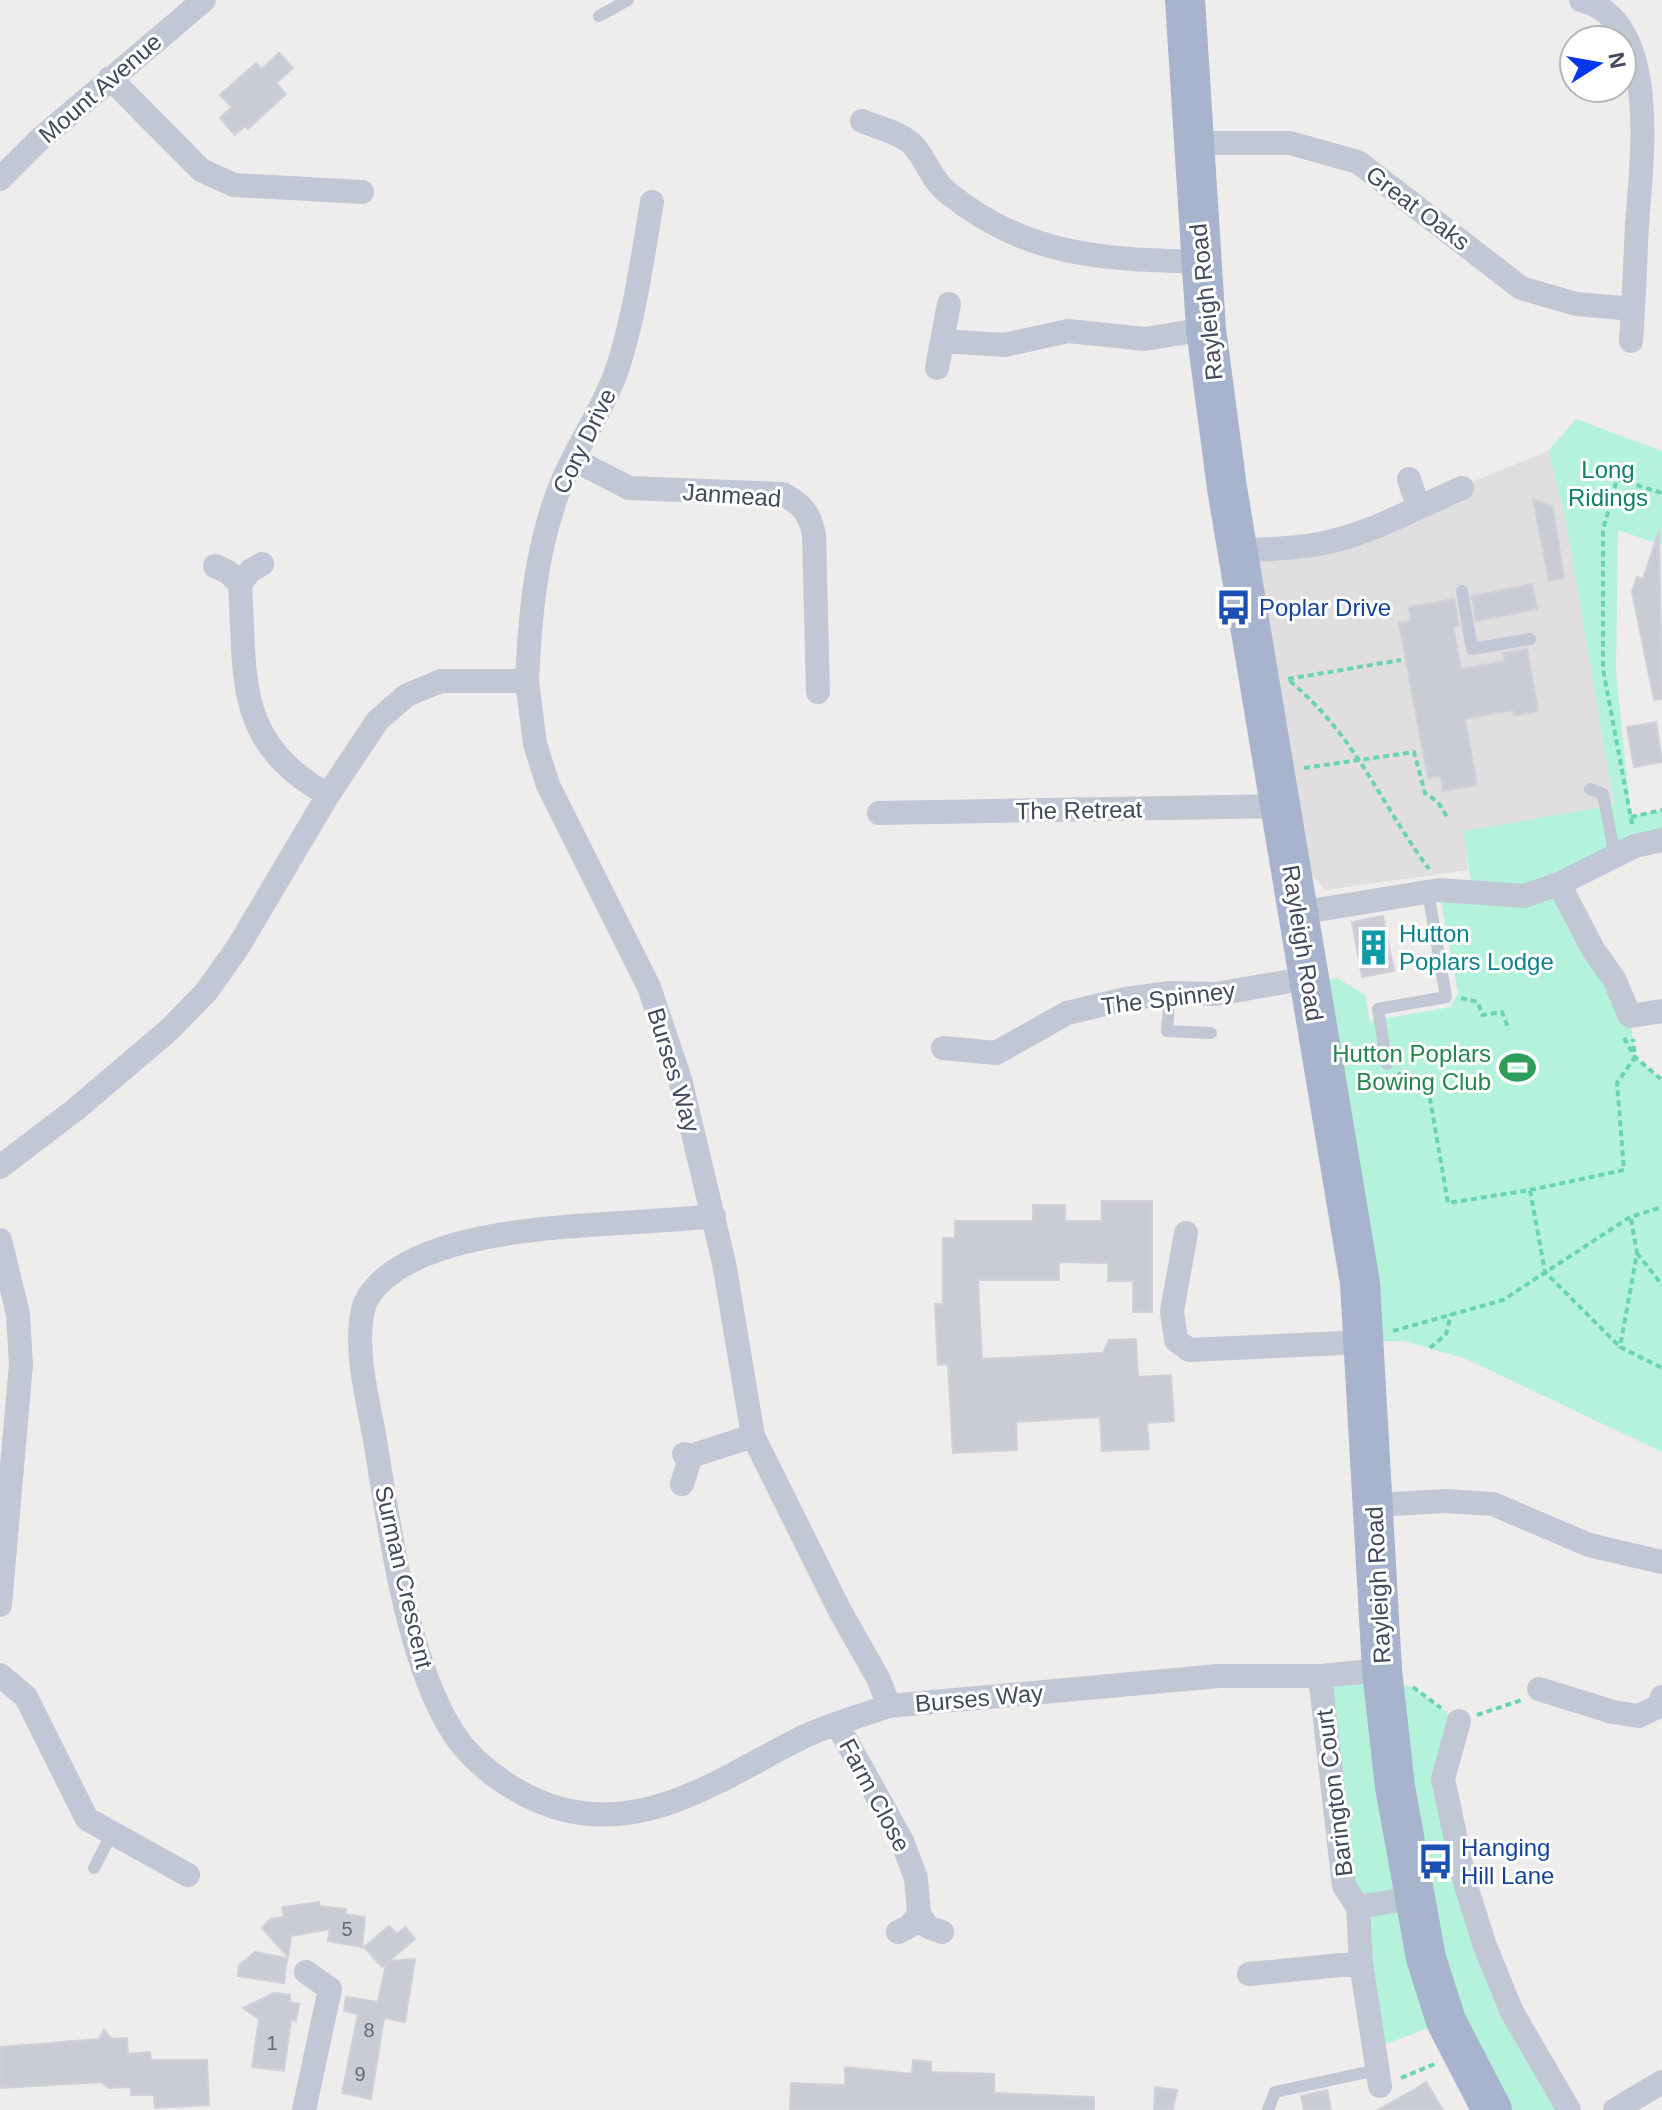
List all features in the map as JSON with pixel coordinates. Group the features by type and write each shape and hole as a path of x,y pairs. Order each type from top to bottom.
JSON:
{"main road":[{"name":"Rayleigh Road","path":"1185,0 1206,329 1238,551 1273,682 1277,789 1360,1283 1382,1670 1413,1898 1426,1958 1461,2052 1492,2110"}],"street":[{"name":"Mount Avenue","path":"0,179 110,78 204,0"},
{"path":"1581,0 1605,13 1620,28 1633,51 1644,107 1631,341"},
{"path":"110,78 201,170 234,185 362,192"},
{"path":"862,121 911,143 944,190 977,216 1018,239 1112,259 1201,262"},
{"name":"Great Oaks","path":"1192,143 1290,143 1358,162 1521,288 1576,304 1633,309"},
{"name":"Cory Drive","path":"527,681 530,609 557,494 609,393 621,358 652,202"},
{"path":"937,368 949,304"},
{"path":"943,341 1004,345 1068,331 1145,339 1206,329"},
{"name":"Janmead","path":"573,459 629,488 783,494 798,502 811,516 814,535 818,692"},
{"path":"1409,479 1418,507"},
{"path":"1238,551 1318,544 1383,525 1462,488"},
{"path":"240,584 250,571 262,564"},
{"path":"215,566 228,572 240,584 247,680 260,737 285,765 328,795"},
{"path":"0,1167 111,1080 169,1030 206,992 238,947 328,795 378,720 407,695 441,681 527,681"},
{"name":"Burses Way","path":"527,681 535,744 548,785 649,987 680,1079 714,1216 753,1436 840,1611 878,1678 889,1706 1219,1676 1320,1676 1382,1670"},
{"name":"The Retreat","path":"879,813 1277,789"},
{"path":"1298,913 1434,891 1524,896 1559,884 1625,851 1662,840"},
{"path":"1559,884 1594,951 1614,979 1630,1016 1662,1011"},
{"name":"The Spinney","path":"943,1048 996,1053 1067,1013 1170,993 1216,994 1308,978"},
{"name":"Surman Crescent","path":"714,1216 539,1230 472,1240 408,1263 373,1289 363,1308 361,1342 387,1515 412,1624 435,1701 456,1737 510,1786 567,1810 637,1811 671,1804 704,1791 806,1735 889,1706"},
{"path":"1186,1233 1172,1311 1176,1340 1189,1350 1365,1342"},
{"path":"0,1240 18,1314 21,1364 0,1605"},
{"path":"682,1484 688,1455 753,1436"},
{"path":"1375,1505 1446,1501 1493,1504 1589,1545 1662,1562"},
{"path":"0,1675 26,1697 80,1811 111,1835 188,1875"},
{"name":"Barington Court","path":"1320,1676 1344,1886 1358,1907 1361,1963 1378,2078"},
{"path":"1539,1689 1613,1712 1639,1716 1659,1706 1662,1697"},
{"path":"1459,1721 1443,1779 1466,1886 1485,1946 1512,2012 1569,2110"},
{"name":"Farm Close","path":"837,1724 902,1841 916,1878 919,1914"},
{"name":"Barington Court","path":"1358,1907 1413,1898"},
{"path":"898,1932 910,1926 919,1914 928,1927 942,1932"},
{"path":"1249,1974 1361,1963"},
{"path":"304,2110 340,1984 306,1972"},
{"path":"1615,2110 1662,2082"}],"lane":[{"path":"599,16 628,0"},
{"path":"1462,591 1472,649 1530,639"},
{"path":"1590,789 1603,794 1625,851"},
{"path":"1387,1064 1378,1009 1446,997 1434,891"},
{"path":"1170,993 1167,1031 1211,1033"},
{"path":"94,1868 111,1835"},
{"path":"1268,2110 1275,2092 1378,2078"}],"path":[{"path":"1625,851 1631,817 1603,669 1603,530 1617,479 1662,493"},
{"path":"1273,682 1401,660"},
{"path":"1273,682 1316,703 1361,760 1434,875 1434,891"},
{"path":"1277,789 1361,760 1414,752 1425,793 1438,802 1447,817"},
{"path":"1631,817 1662,810"},
{"path":"1446,997 1478,1002 1482,1015 1502,1012 1509,1030"},
{"path":"1387,1064 1430,1099 1448,1203 1530,1190 1624,1170 1617,1083 1635,1057 1630,1016"},
{"path":"1635,1057 1662,1080"},
{"path":"1530,1190 1545,1272 1620,1347 1662,1368"},
{"path":"1365,1342 1503,1300 1630,1217 1662,1207"},
{"path":"1620,1347 1637,1253 1630,1217"},
{"path":"1637,1253 1662,1285"},
{"path":"1430,1348 1446,1334 1451,1314"},
{"path":"1378,2078 1461,2052"}],"shaded area":[{"path":"1548,451 1564,511 1614,805 1464,831 1468,870 1325,890 1310,873 1256,550 1318,544"}],"green space":[{"name":"Long Ridings","path":"1576,419 1662,451 1662,545 1618,530 1616,672 1631,816 1662,810 1662,840 1559,884 1630,1016 1635,1057 1662,1080 1662,1452 1464,1358 1403,1341 1365,1342 1324,981 1337,978 1365,995 1370,1021 1451,1007 1458,993 1439,890 1472,890 1463,831 1614,805 1564,511 1548,451"},
{"path":"1320,1676 1383,1680 1412,1687 1459,1721 1444,1779 1466,1886 1569,2110 1492,2110 1446,2021 1373,2049"}],"building":[{"path":"279,53 293,68 276,83 286,94 248,129 245,126 235,135 220,118 232,107 220,95 256,63 262,69"},
{"path":"1533,499 1553,507 1564,578 1549,581"},
{"path":"1659,531 1662,699 1654,700 1632,592 1637,577 1643,579"},
{"path":"1532,584 1537,609 1476,621 1472,596"},
{"path":"1454,599 1459,625 1453,626 1461,669 1505,661 1503,653 1527,649 1538,711 1514,716 1513,710 1465,719 1477,785 1443,791 1441,776 1428,778 1399,623 1411,621 1409,607"},
{"path":"1656,722 1662,762 1634,767 1627,727"},
{"name":"Hutton Poplars Lodge","path":"1383,916 1394,971 1362,977 1352,922"},
{"path":"1102,1201 1152,1201 1152,1312 1133,1312 1133,1281 1108,1281 1108,1263 1059,1262 1059,1280 978,1280 982,1359 1103,1353 1109,1340 1136,1339 1138,1377 1171,1375 1174,1421 1147,1423 1149,1449 1102,1451 1100,1417 1016,1422 1017,1450 953,1453 948,1364 938,1365 935,1304 943,1304 943,1238 955,1238 955,1221 1033,1221 1033,1205 1065,1205 1065,1221 1102,1221"},
{"path":"319,1902 320,1906 346,1909 345,1914 365,1917 362,1947 328,1941 330,1929 291,1936 288,1957 262,1928 270,1919 284,1917 282,1907"},
{"path":"389,1926 397,1934 405,1927 415,1939 389,1961 415,1959 405,2022 384,2018 371,2099 342,2093 358,2014 344,2011 346,1997 378,2002 386,1964 382,1967 364,1947"},
{"path":"255,1952 287,1958 284,1983 238,1976 239,1965"},
{"path":"274,1993 290,1995 290,2002 299,2004 296,2021 291,2020 284,2071 252,2067 259,2019 243,2008"},
{"path":"104,2030 112,2039 127,2038 128,2054 150,2052 151,2060 207,2060 209,2105 155,2108 154,2095 131,2095 130,2087 108,2088 102,2082 0,2088 0,2047 99,2039"},
{"path":"913,2060 931,2062 931,2072 994,2074 994,2093 1094,2097 1094,2110 790,2110 791,2083 845,2085 845,2067 912,2074"},
{"path":"1426,2082 1443,2110 1378,2110 1415,2089"},
{"path":"1155,2087 1177,2090 1173,2110 1154,2110"},
{"path":"1327,2090 1331,2110 1304,2110 1301,2096"}],"place":[{"name":"Poplar Drive","path":"1233,607"},
{"name":"Hutton Poplars Lodge","path":"1373,947"},
{"name":"Hutton Poplars Bowing Club","path":"1517,1067"},
{"name":"Hanging Hill Lane","path":"1435,1861"}]}
